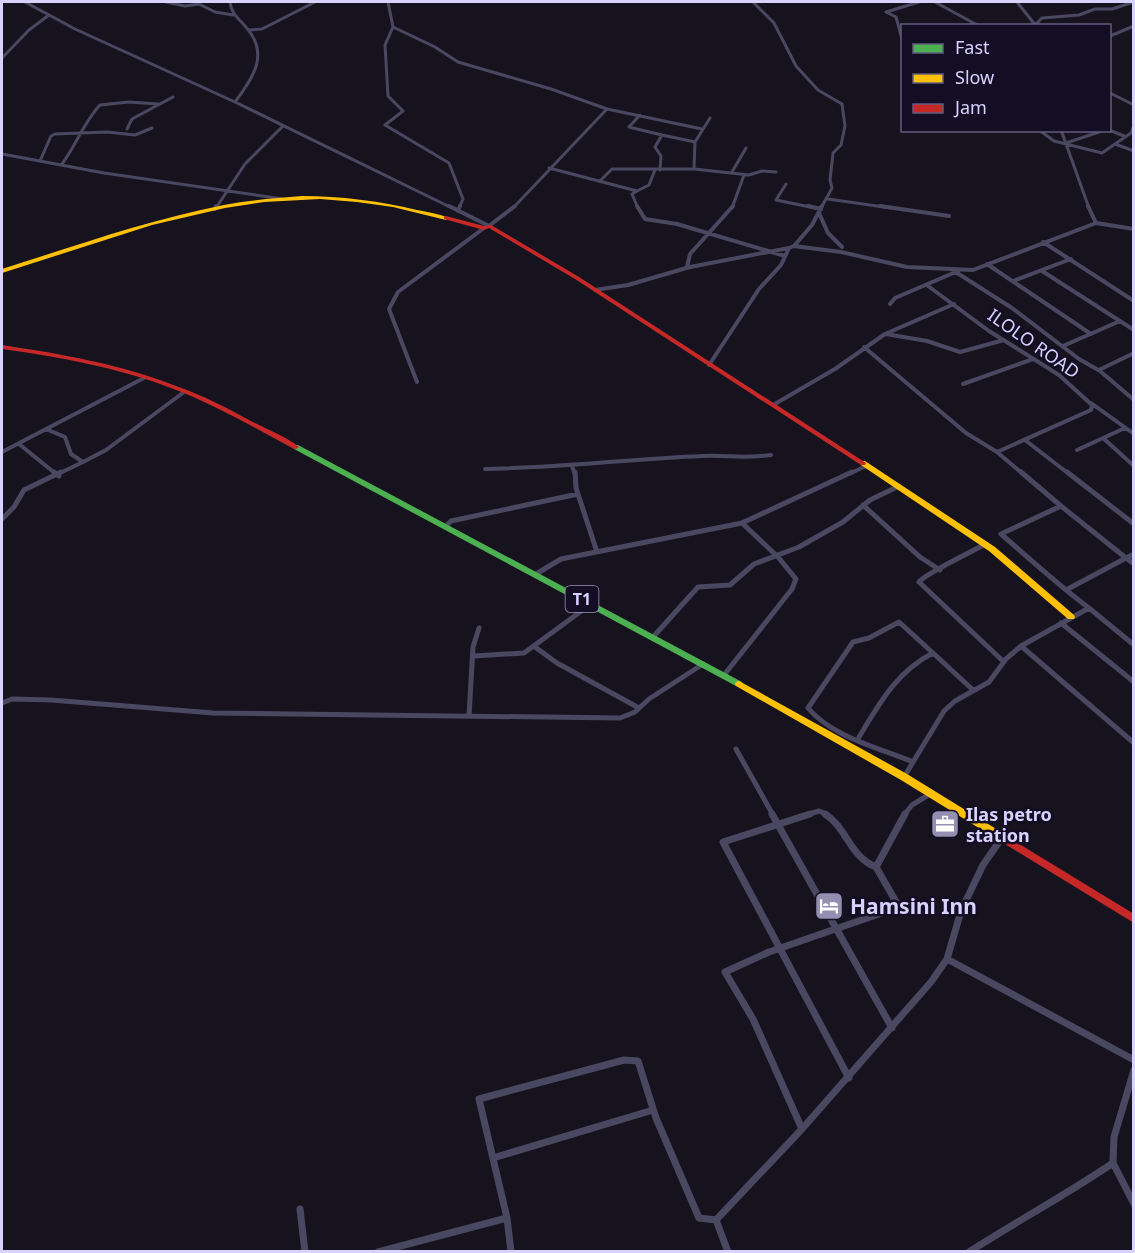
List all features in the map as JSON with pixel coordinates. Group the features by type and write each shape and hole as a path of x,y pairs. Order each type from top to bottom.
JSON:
{"main road":[{"path":"2,271 215,209 283,199 345,199 388,203 487,227 595,290 868,465 985,544 1071,617"},
{"name":"T1","path":"2,347 71,358 144,378 184,392 307,452 724,675 904,777 1134,919"}],"street":[{"path":"25,2 235,102 487,227"},
{"path":"166,2 185,6 199,4 215,12 233,15 258,42 260,62 253,80 235,102"},
{"path":"230,2 233,15"},
{"path":"249,30 262,29 315,2"},
{"path":"388,2 393,27 384,45 387,96 403,111 384,124 416,141 448,163 463,199 458,211"},
{"path":"753,2 774,23 796,66 818,90 842,104 845,126 841,145 833,153 830,180 832,188 828,199 794,246"},
{"path":"901,33 896,17 886,12 919,2"},
{"path":"935,2 975,24"},
{"path":"1017,2 1035,24"},
{"path":"1125,2 1132,3"},
{"path":"1037,24 1042,18 1079,15 1095,9 1112,9 1132,3"},
{"path":"2,58 29,30 49,15"},
{"path":"1111,36 1134,26"},
{"path":"393,27 435,47 458,62 551,89 607,109 702,129"},
{"path":"1111,94 1134,105"},
{"path":"127,129 132,119 173,97"},
{"path":"62,164 82,133 89,117 100,105 129,102 158,104"},
{"path":"417,382 389,309 398,291 522,201 549,168 607,109"},
{"path":"640,115 629,128 695,142"},
{"path":"694,169 695,142 710,118"},
{"path":"1042,132 1054,141 1102,153 1131,133 1134,125"},
{"path":"215,209 224,191 254,152 283,126"},
{"path":"40,161 53,135 82,133 138,135 153,128"},
{"path":"1111,131 1124,136"},
{"path":"1062,132 1082,194 1096,223"},
{"path":"1065,143 1099,132"},
{"path":"662,135 656,147 661,156 657,170 649,185 631,197 642,218 707,233 785,256"},
{"path":"1114,144 1134,151"},
{"path":"732,172 746,148"},
{"path":"2,154 224,191 272,195 283,199"},
{"path":"549,168 637,191"},
{"path":"600,181 612,169 694,169 744,175 762,171 776,172"},
{"path":"687,267 690,254 735,204 744,175"},
{"path":"786,184 776,200 820,211"},
{"path":"828,199 949,216"},
{"path":"820,211 828,233 842,247"},
{"path":"595,290 628,285 687,267 773,252 794,246 841,252 907,267 973,270 1096,223 1134,229"},
{"path":"1043,242 1134,301"},
{"path":"710,365 759,289 781,265 789,248"},
{"path":"1012,281 1071,259"},
{"path":"987,264 1091,334"},
{"path":"890,304 895,298 928,286 956,271"},
{"path":"956,271 1099,370 1134,400"},
{"path":"1042,271 1134,330"},
{"name":"ILOLO ROAD","path":"928,286 1004,340 1059,375 1089,402 1091,410 997,452"},
{"path":"773,405 835,369 885,334 954,304"},
{"path":"1063,346 1120,321"},
{"path":"885,334 927,341 960,352 1004,340"},
{"path":"864,347 966,434 997,452 1134,564"},
{"path":"1099,370 1134,353"},
{"path":"963,384 1033,358"},
{"path":"2,452 144,378"},
{"path":"2,519 14,507 24,490 59,476 106,450 184,392"},
{"path":"1089,402 1134,434"},
{"path":"1077,450 1125,428"},
{"path":"46,429 65,437 72,454 83,462"},
{"path":"1103,438 1134,466"},
{"path":"1025,440 1134,524"},
{"path":"19,444 59,476"},
{"path":"485,470 704,456 742,459 771,455"},
{"path":"536,574 547,565 561,559 652,543 742,523 868,465"},
{"path":"572,466 577,478 576,488 597,552"},
{"path":"653,637 698,587 730,585 754,564 778,556 826,532 863,505 899,486"},
{"path":"446,526 451,521 578,494"},
{"path":"863,505 920,557 940,570"},
{"path":"1061,506 1001,534 1134,645"},
{"path":"724,675 792,588 796,579 778,556 742,523"},
{"path":"985,544 940,570 924,576 919,582 1004,662"},
{"path":"1066,590 1134,554"},
{"path":"474,656 524,653 571,621 591,604"},
{"path":"904,777 944,711 989,682 999,672 1004,662 1021,646 1089,608"},
{"path":"913,762 833,727 810,713 808,708 853,642 869,638 899,621 974,690"},
{"path":"1061,623 1134,682"},
{"path":"469,716 473,696 474,637 479,628"},
{"path":"1021,646 1134,743"},
{"path":"535,647 557,663 639,708"},
{"path":"859,737 898,676 917,659 933,653"},
{"path":"2,705 15,699 120,704 213,713 620,718 639,708 703,664"},
{"path":"736,749 892,1028"},
{"path":"876,867 906,812 912,805 930,794"},
{"path":"802,1129 753,1019 725,972 780,948 899,907 876,867 863,861 826,813 819,811 723,842 780,948 849,1078"},
{"path":"716,1220 849,1078 931,982 947,959 961,911 983,865 1001,839"},
{"path":"947,959 1134,1060"},
{"path":"511,1251 507,1218 479,1099 592,1068 631,1060 638,1061 653,1110 699,1218 716,1220"},
{"path":"1134,1071 1114,1137 1113,1163 1134,1204"},
{"path":"493,1158 653,1110"},
{"path":"969,1251 1023,1217 1067,1195 1113,1163"},
{"path":"300,1209 305,1251"},
{"path":"378,1251 507,1218"},
{"path":"716,1220 728,1251"}],"traffic: fast":[{"path":"296,447 739,684"}],"traffic: slow":[{"path":"2,271 150,224 225,206 264,201 302,198 357,200 446,218"},
{"path":"863,463 992,549 1071,617"},
{"path":"739,684 904,777 1003,838"}],"traffic: jam":[{"path":"446,218 484,228 489,226 577,278 863,463"},
{"path":"2,347 77,359 127,371 175,387 296,447"},
{"path":"1003,838 1134,919"}],"place":[{"name":"Ilas petro station","path":"945,824"},
{"name":"Hamsini Inn","path":"829,906"}]}
